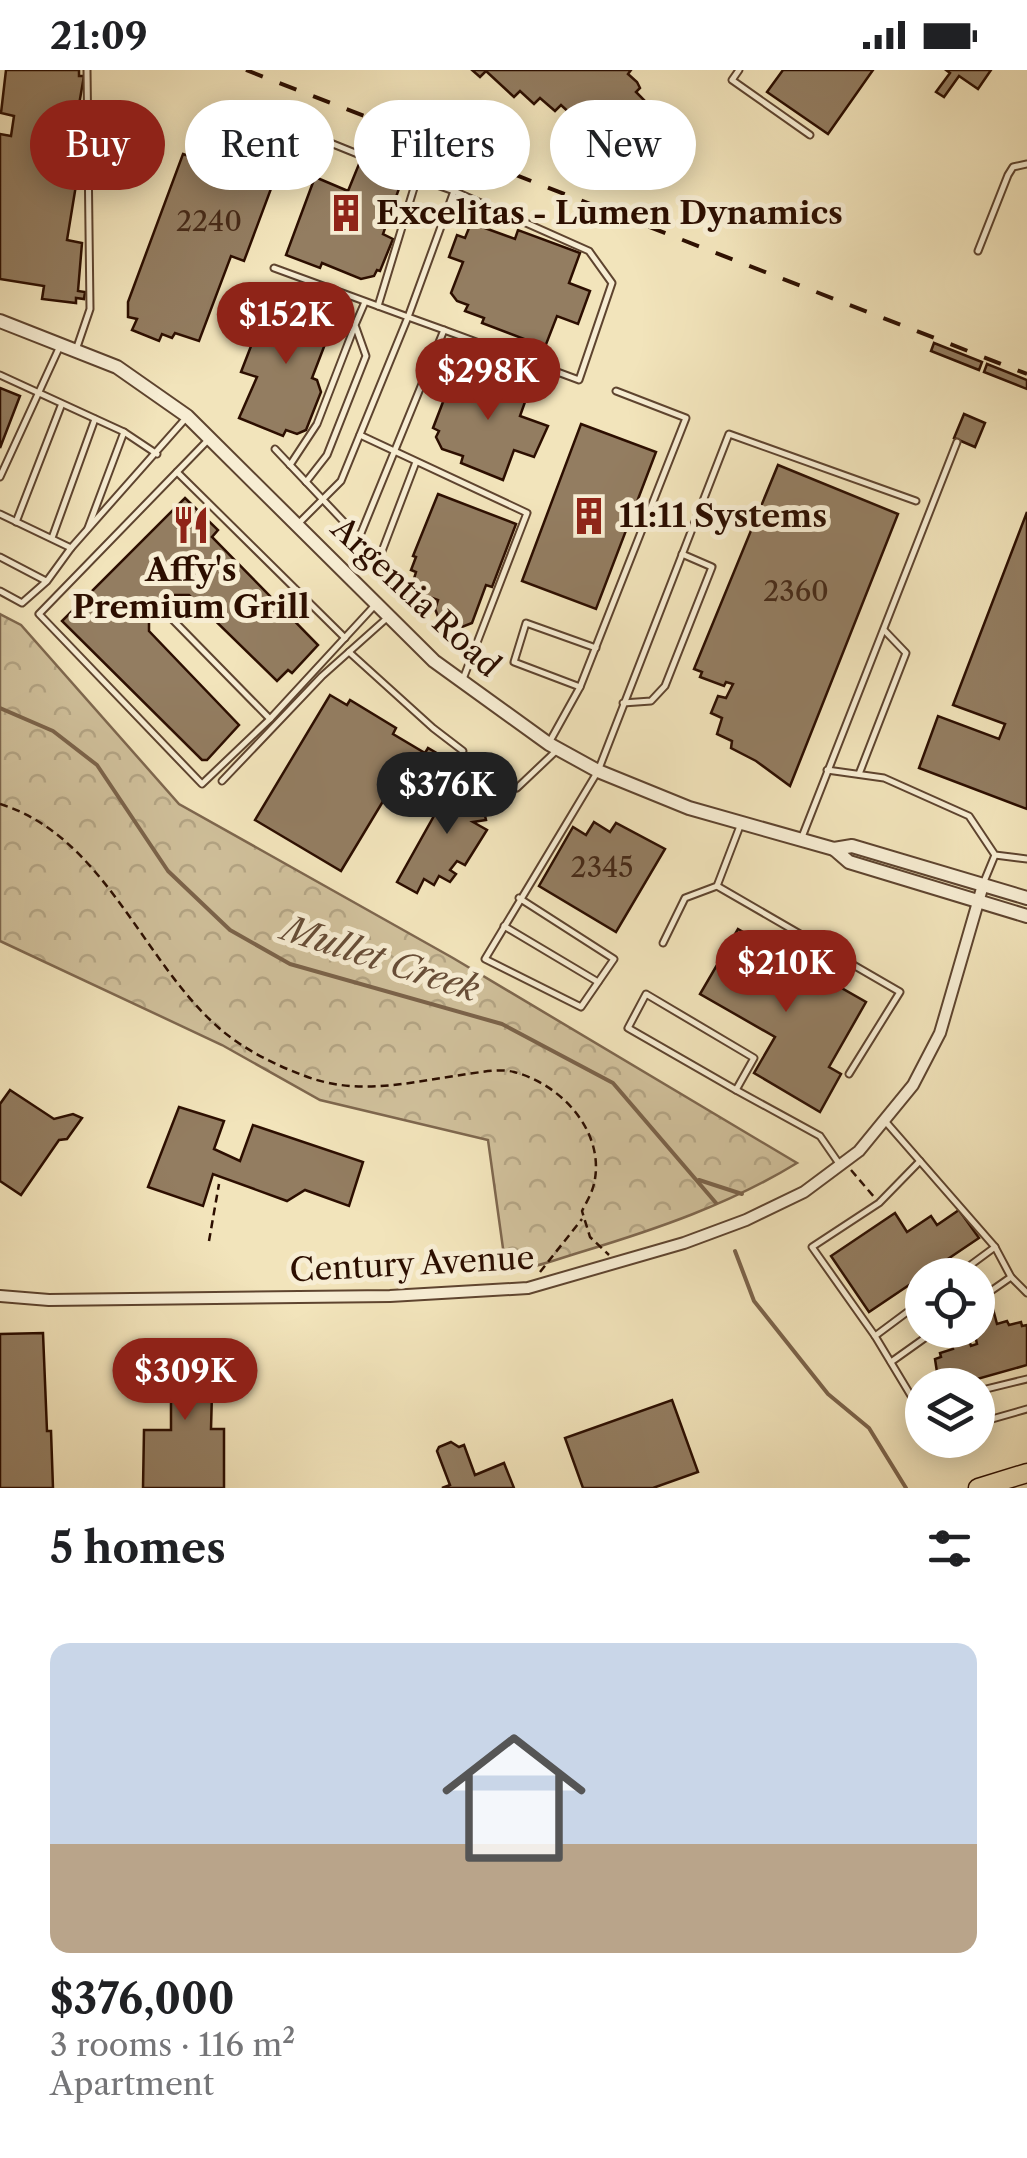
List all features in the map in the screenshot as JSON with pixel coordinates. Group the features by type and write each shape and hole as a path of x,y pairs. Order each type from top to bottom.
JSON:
{"highway":[{"path":"978,1488 1027,1473"}],"street":[{"name":"Argentia Road","path":"0,321 128,374 187,416 434,662 553,746 598,771 742,824 834,849 852,846 1027,898"},
{"name":"Argentia Road","path":"834,849 848,862 1027,916"},
{"name":"Century Avenue","path":"0,1296 48,1300 390,1296 528,1288 746,1220 804,1192 859,1151 886,1121 929,1060 982,885"}],"lane":[{"path":"75,352 90,309 87,70"},
{"path":"739,70 732,80 810,135"},
{"path":"978,251 1013,166 1027,164"},
{"path":"378,306 413,190"},
{"path":"274,268 579,380 612,284 589,251 451,190"},
{"path":"297,525 341,481 408,318 454,191"},
{"path":"290,464 317,424 365,302"},
{"path":"306,482 327,456 366,356 355,325"},
{"path":"360,538 392,450 444,330"},
{"path":"0,477 60,346"},
{"path":"0,375 124,432 157,454"},
{"path":"478,762 518,788 553,746 596,648 686,418 616,391"},
{"path":"16,522 61,406"},
{"path":"0,591 22,602 46,581 187,416"},
{"path":"52,538 94,419"},
{"path":"86,534 124,432"},
{"path":"519,898 614,959 581,1008 485,959 519,898 598,771 729,434 916,501"},
{"path":"360,435 527,513 462,682"},
{"path":"210,438 39,614 202,784 270,719 376,604"},
{"path":"801,840 957,442"},
{"path":"275,449 379,559 416,462"},
{"path":"177,472 344,638"},
{"path":"0,514 71,548"},
{"path":"623,704 651,701 665,686 712,566 682,554"},
{"path":"0,557 46,581"},
{"path":"222,780 389,616"},
{"path":"172,619 270,719"},
{"path":"580,687 514,662 526,624 596,648"},
{"path":"859,774 906,653 883,628"},
{"path":"349,652 432,728 463,750"},
{"path":"827,770 884,778 969,816 995,854 1027,859"},
{"path":"664,942 685,898 717,886 742,824"},
{"path":"982,885 995,854"},
{"path":"717,886 900,992 849,1074"},
{"path":"504,926 598,982"},
{"path":"736,1090 754,1058 646,994 628,1028 736,1090 820,1136 842,1163"},
{"path":"886,1121 995,1247 1011,1277 1027,1292"},
{"path":"905,1383 812,1247 879,1203 920,1160"},
{"path":"980,1258 995,1247"},
{"path":"995,1288 1011,1277"},
{"path":"875,1336 905,1314"},
{"path":"891,1362 911,1348"},
{"path":"995,1387 1027,1379"},
{"path":"995,1417 1027,1409"}],"path":[{"path":"0,804 22,811 81,857 194,1002 219,1028 258,1055 342,1088 512,1072 559,1094 577,1112 590,1135 594,1184 583,1218 590,1237 617,1262"},
{"path":"842,1163 879,1203"},
{"path":"209,1240 219,1184"},
{"path":"528,1288 583,1218"}],"green space":[{"path":"0,614 21,625 179,804 453,958 797,1163 746,1191 665,1225 544,1264 506,1270 488,1140 320,1100 222,1045 0,941"}],"building":[{"path":"6,70 79,70 79,76 84,76 80,100 30,100 30,190 75,190 67,240 82,243 78,291 85,292 84,299 76,298 76,303 42,299 44,286 0,279 0,134 11,136 14,116 1,113"},
{"path":"472,70 631,70 628,74 637,82 640,88 636,92 644,100 550,100 550,107 540,98 534,104 520,91 514,97 486,71 480,77"},
{"path":"783,70 873,70 828,134 767,92"},
{"path":"946,70 991,70 978,89 959,76 944,97 936,92 950,73"},
{"path":"183,154 185,190 271,190 244,261 231,256 199,341 175,333 172,338 162,334 159,341 132,330 137,319 128,317 128,302"},
{"name":"Excelitas - Lumen Dynamics","path":"354,176 354,190 398,190 383,234 393,239 380,271 361,279 322,263 320,268 286,255 310,190 334,190 334,185 348,191"},
{"path":"471,223 515,239 518,230 580,253 569,283 590,291 578,324 557,316 545,347 482,323 484,318 465,311 468,305 457,301 451,293 463,262 449,257 457,235 465,238"},
{"path":"303,300 337,313 312,378 317,380 321,392 306,430 297,434 286,430 283,436 239,418 257,377 241,372 265,310"},
{"path":"934,343 982,362 979,370 931,351"},
{"path":"478,364 531,385 520,416 548,426 534,457 514,450 503,480 461,463 463,456 442,449 436,437 439,431 433,428 448,389 465,396"},
{"path":"987,364 1027,380 1027,389 984,372"},
{"path":"0,388 20,396 0,448"},
{"path":"964,414 985,423 975,447 954,438"},
{"name":"11:11 Systems","path":"581,424 656,452 596,609 522,581"},
{"path":"778,465 898,514 790,786 731,748 732,741 717,734 722,718 711,713 718,696 726,698 733,684 726,682 724,686 700,677 702,672 694,669"},
{"path":"438,494 516,524 492,587 486,585 472,623 462,627 439,619 435,609 438,600 418,593 413,582 413,556"},
{"path":"185,498 218,530 212,537 318,645 292,673 288,670 277,681 189,595 165,595 149,612 149,631 239,725 207,760 202,760 62,621"},
{"path":"1027,512 1027,809 919,768 938,716 999,739 1005,724 953,705"},
{"path":"330,695 347,705 350,700 396,728 393,734 425,753 428,748 445,758 424,794 397,778 341,871 255,820"},
{"path":"458,773 483,787 470,810 483,807 486,820 473,822 487,830 465,865 457,861 450,870 456,874 450,882 439,876 434,885 424,879 417,893 397,882"},
{"path":"594,822 610,832 616,823 665,849 616,932 539,886 573,827 586,835"},
{"path":"738,929 866,1002 829,1067 841,1074 820,1112 754,1073 775,1037 700,994"},
{"path":"10,1090 54,1119 73,1114 82,1118 67,1139 59,1140 21,1195 0,1181 0,1104"},
{"path":"179,1107 224,1121 214,1149 240,1161 253,1125 363,1162 349,1206 305,1190 287,1201 213,1174 203,1206 148,1187"},
{"path":"959,1210 979,1238 949,1258 905,1258 905,1288 869,1312 831,1256 895,1213 907,1232 931,1216 937,1225"},
{"path":"995,1316 997,1324 1007,1321 1009,1325 1027,1325 1027,1365 995,1374 995,1368 936,1368 935,1359 941,1357 940,1353 995,1348"},
{"path":"43,1333 53,1488 0,1488 0,1334"},
{"path":"130,1362 240,1363 240,1393 212,1393 211,1429 224,1429 224,1488 143,1488 144,1430 171,1430 171,1397 130,1396"},
{"path":"672,1400 698,1472 653,1488 583,1488 565,1438"},
{"path":"451,1442 459,1447 464,1445 475,1475 504,1463 514,1488 442,1488 450,1485 437,1451"}],"waterway":[{"name":"Mullet Creek","path":"0,708 53,731 97,765 168,871 230,930 290,964 502,1024 613,1083 716,1203"},
{"path":"699,1180 742,1194"},
{"name":"Mullet Creek","path":"735,1251 754,1301 828,1394 869,1428 906,1488"}],"railway":[{"path":"246,70 1027,374"}],"place":[{"name":"Excelitas - Lumen Dynamics","path":"346,213"},
{"name":"11:11 Systems","path":"589,516"},
{"name":"Affy's Premium Grill","path":"191,525"}]}
